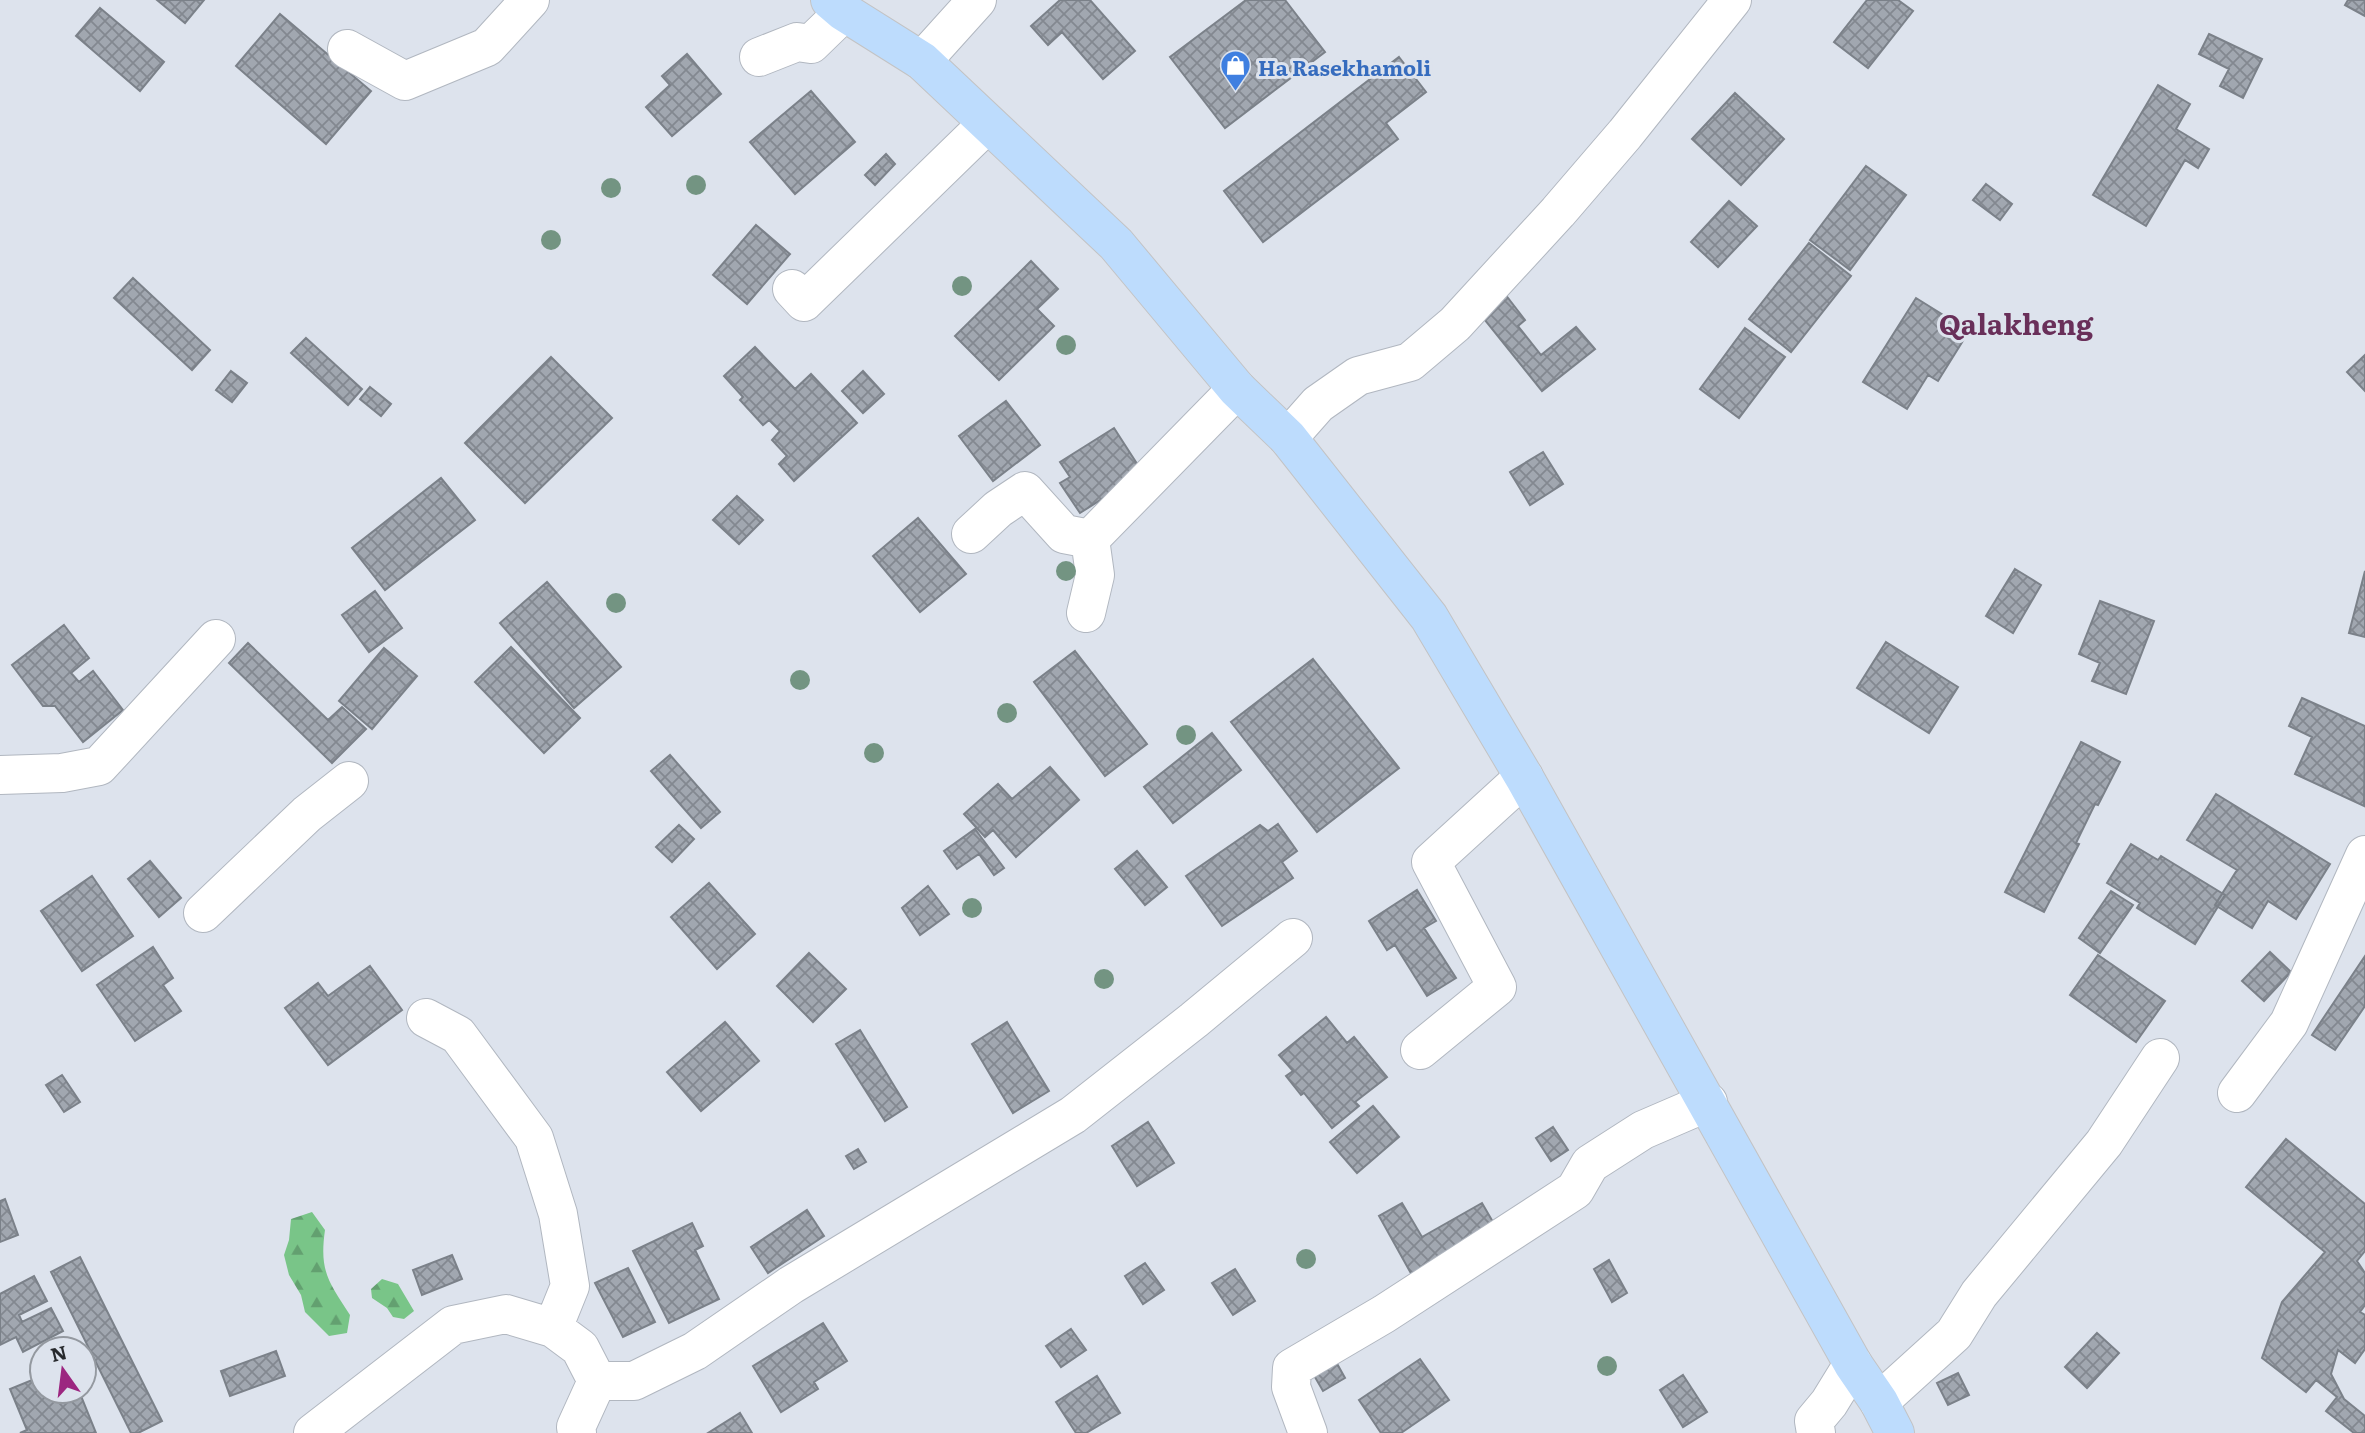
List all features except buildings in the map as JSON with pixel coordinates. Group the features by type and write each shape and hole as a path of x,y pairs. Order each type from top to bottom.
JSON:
{"main road":[{"path":"837,6 922,61 1115,244 1237,389 1288,438 1429,617 1524,777 1853,1364 1887,1417"}],"street":[{"path":"347,49 405,81 487,47 530,0"},
{"path":"922,61 977,0"},
{"path":"1288,438 1318,404 1358,376 1410,362 1455,324 1608,154 1732,0"},
{"path":"759,57 797,42 811,44 837,6"},
{"path":"798,296 987,124"},
{"path":"1090,539 1237,389"},
{"path":"971,534 998,509 1025,491 1064,534 1090,539"},
{"path":"1086,613 1095,575 1090,539"},
{"path":"0,775 62,773 99,766 216,639"},
{"path":"1420,1049 1497,987 1431,862 1524,777"},
{"path":"203,913 307,814 349,781"},
{"path":"2238,1093 2289,1023 2365,855"},
{"path":"597,1381 634,1381 695,1351 791,1285 1073,1115 1293,938"},
{"path":"426,1018 458,1035 534,1138 558,1214 569,1286 553,1328"},
{"path":"1887,1417 1954,1335 1979,1294 2104,1143 2160,1058"},
{"path":"1308,1433 1291,1387 1292,1368 1384,1314 1575,1190 1590,1164 1643,1130 1708,1102"},
{"path":"313,1433 453,1325 506,1314 553,1328 580,1348 597,1381"},
{"path":"1816,1433 1814,1421 1829,1403 1853,1364"},
{"path":"577,1433 576,1427 597,1381"}],"green space":[{"path":"312,1212 325,1230 323,1256 327,1276 350,1315 347,1333 329,1336 305,1312 301,1295 289,1275 284,1255 291,1219"},
{"path":"382,1279 398,1284 414,1311 404,1319 393,1317 387,1308 372,1298 371,1289"}],"place":[{"name":"Ha Rasekhamoli","path":"1235,93"}],"district":[{"name":"Qalakheng","path":"2016,323"}]}
